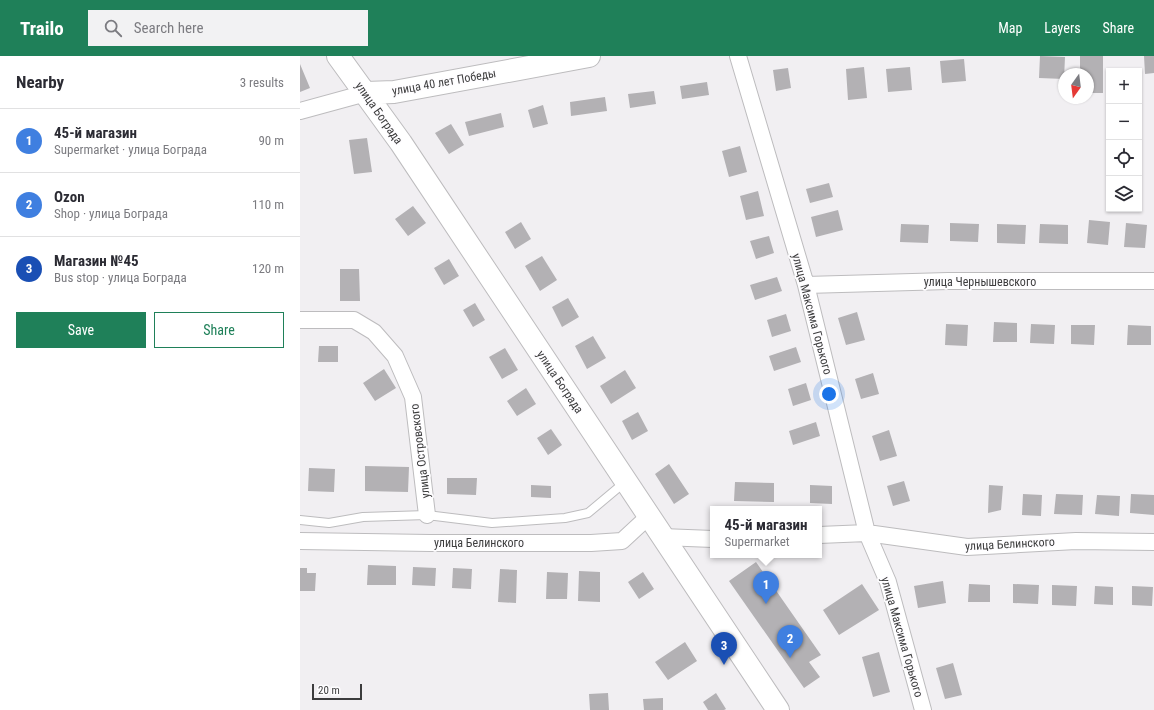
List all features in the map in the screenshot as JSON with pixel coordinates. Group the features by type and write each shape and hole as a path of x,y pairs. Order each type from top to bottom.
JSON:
{"main road":[{"name":"улица Бограда","path":"338,56 401,143 778,710"},
{"name":"улица 40 лет Победы","path":"366,93 394,92 589,56"}],"street":[{"name":"улица Максима Горького","path":"738,56 806,285 868,533 888,582 923,710"},
{"name":"улица 40 лет Победы","path":"300,111 366,93"},
{"name":"улица Чернышевского","path":"806,285 948,281 1154,281"},
{"name":"улица Островского","path":"300,320 354,320 374,332 395,356 413,397 427,516"},
{"name":"улица Белинского","path":"300,541 591,543 622,541 649,516"},
{"name":"улица Белинского","path":"822,536 868,533 967,547 1076,541 1154,542"},
{"path":"662,537 710,539"}],"lane":[{"path":"300,520 329,523 363,517 427,516 492,523 565,518 588,513 626,482"}],"building":[{"path":"1040,56 1065,57 1064,68 1058,68 1058,79 1039,78"},
{"path":"1080,56 1103,56 1103,93 1094,93 1094,68 1080,68"},
{"path":"1144,56 1154,56 1154,73 1145,74"},
{"path":"964,59 966,81 942,83 940,61"},
{"path":"300,64 310,88 300,92"},
{"path":"864,67 867,98 848,100 846,69"},
{"path":"910,67 912,90 888,92 886,69"},
{"path":"788,68 791,88 776,91 773,70"},
{"path":"707,82 709,95 682,99 680,86"},
{"path":"654,91 656,104 630,108 628,94"},
{"path":"605,97 607,111 571,116 570,102"},
{"path":"543,105 548,124 533,128 528,110"},
{"path":"501,113 504,127 469,136 465,122"},
{"path":"451,124 464,145 449,154 435,133"},
{"path":"367,138 372,172 354,174 349,140"},
{"path":"740,146 747,172 729,177 722,151"},
{"path":"829,183 833,197 810,203 806,189"},
{"path":"758,191 764,216 746,220 740,196"},
{"path":"413,206 426,223 408,236 395,219"},
{"path":"838,210 843,230 816,237 811,217"},
{"path":"1089,220 1110,222 1108,245 1087,243"},
{"path":"521,222 531,239 515,249 505,232"},
{"path":"950,223 979,224 978,242 950,241"},
{"path":"1126,223 1147,225 1145,248 1124,247"},
{"path":"901,224 929,225 928,243 900,242"},
{"path":"997,224 1026,225 1025,244 997,243"},
{"path":"1040,224 1068,225 1068,244 1039,243"},
{"path":"769,236 774,253 756,259 750,241"},
{"path":"542,256 557,280 540,291 525,266"},
{"path":"449,259 459,276 444,285 434,268"},
{"path":"340,269 359,269 360,301 340,301"},
{"path":"777,277 782,291 755,300 750,285"},
{"path":"568,298 579,317 562,327 552,307"},
{"path":"475,303 485,320 473,327 463,310"},
{"path":"857,312 865,340 846,345 838,318"},
{"path":"786,314 791,331 772,337 767,320"},
{"path":"994,322 1017,323 1017,342 993,342"},
{"path":"946,324 968,325 967,346 945,345"},
{"path":"1031,324 1055,325 1054,344 1030,343"},
{"path":"1071,325 1095,325 1094,345 1071,344"},
{"path":"1128,325 1151,326 1151,345 1127,345"},
{"path":"593,336 606,358 587,369 575,346"},
{"path":"319,346 338,346 338,362 318,362"},
{"path":"796,347 801,362 774,371 769,356"},
{"path":"505,348 518,370 502,379 489,357"},
{"path":"384,369 396,388 375,401 363,383"},
{"path":"625,370 636,388 611,404 600,386"},
{"path":"873,373 879,394 861,399 855,379"},
{"path":"806,383 811,400 793,406 788,389"},
{"path":"526,388 536,404 517,416 507,401"},
{"path":"638,412 648,431 632,440 622,421"},
{"path":"816,422 820,436 793,445 789,431"},
{"path":"551,429 562,445 548,455 537,438"},
{"path":"889,430 897,456 880,461 872,436"},
{"path":"669,464 689,494 674,504 655,474"},
{"path":"365,466 409,467 408,492 365,491"},
{"path":"309,468 335,469 334,492 308,491"},
{"path":"447,478 477,478 476,495 447,494"},
{"path":"904,481 910,501 893,506 887,486"},
{"path":"735,482 774,483 774,502 734,501"},
{"path":"531,485 551,486 551,498 531,497"},
{"path":"810,485 832,486 832,504 810,503"},
{"path":"989,485 1003,486 1001,510 988,513"},
{"path":"1023,494 1042,495 1041,516 1022,515"},
{"path":"1056,494 1083,495 1082,515 1054,514"},
{"path":"1131,494 1154,495 1154,515 1130,513"},
{"path":"1097,495 1120,496 1119,516 1095,514"},
{"path":"756,562 821,655 809,662 820,677 804,688 729,581"},
{"path":"368,565 396,566 396,585 367,585"},
{"path":"413,567 436,568 435,586 412,585"},
{"path":"300,568 307,568 307,573 316,573 315,591 300,591"},
{"path":"453,568 472,569 471,589 452,588"},
{"path":"500,569 517,570 516,603 498,602"},
{"path":"579,571 600,572 600,602 578,601"},
{"path":"547,572 568,573 567,599 546,599"},
{"path":"643,572 654,589 639,599 628,582"},
{"path":"943,581 946,603 918,608 914,586"},
{"path":"862,584 879,610 839,635 823,610"},
{"path":"969,584 990,585 990,602 968,602"},
{"path":"1013,584 1039,585 1038,604 1013,603"},
{"path":"1052,585 1077,586 1076,606 1052,605"},
{"path":"1095,586 1113,587 1113,605 1094,604"},
{"path":"1132,586 1153,587 1152,606 1132,605"},
{"path":"685,642 697,661 668,680 655,662"},
{"path":"879,652 890,692 873,697 862,657"},
{"path":"953,663 962,695 945,699 936,668"},
{"path":"608,693 609,710 590,710 589,694"},
{"path":"716,693 726,709 708,710 703,702"},
{"path":"663,698 663,710 644,710 643,699"}],"place":[{"name":"45-й магазин","path":"766,604"},
{"name":"Ozon","path":"790,658"},
{"name":"Магазин №45","path":"724,665"}]}
